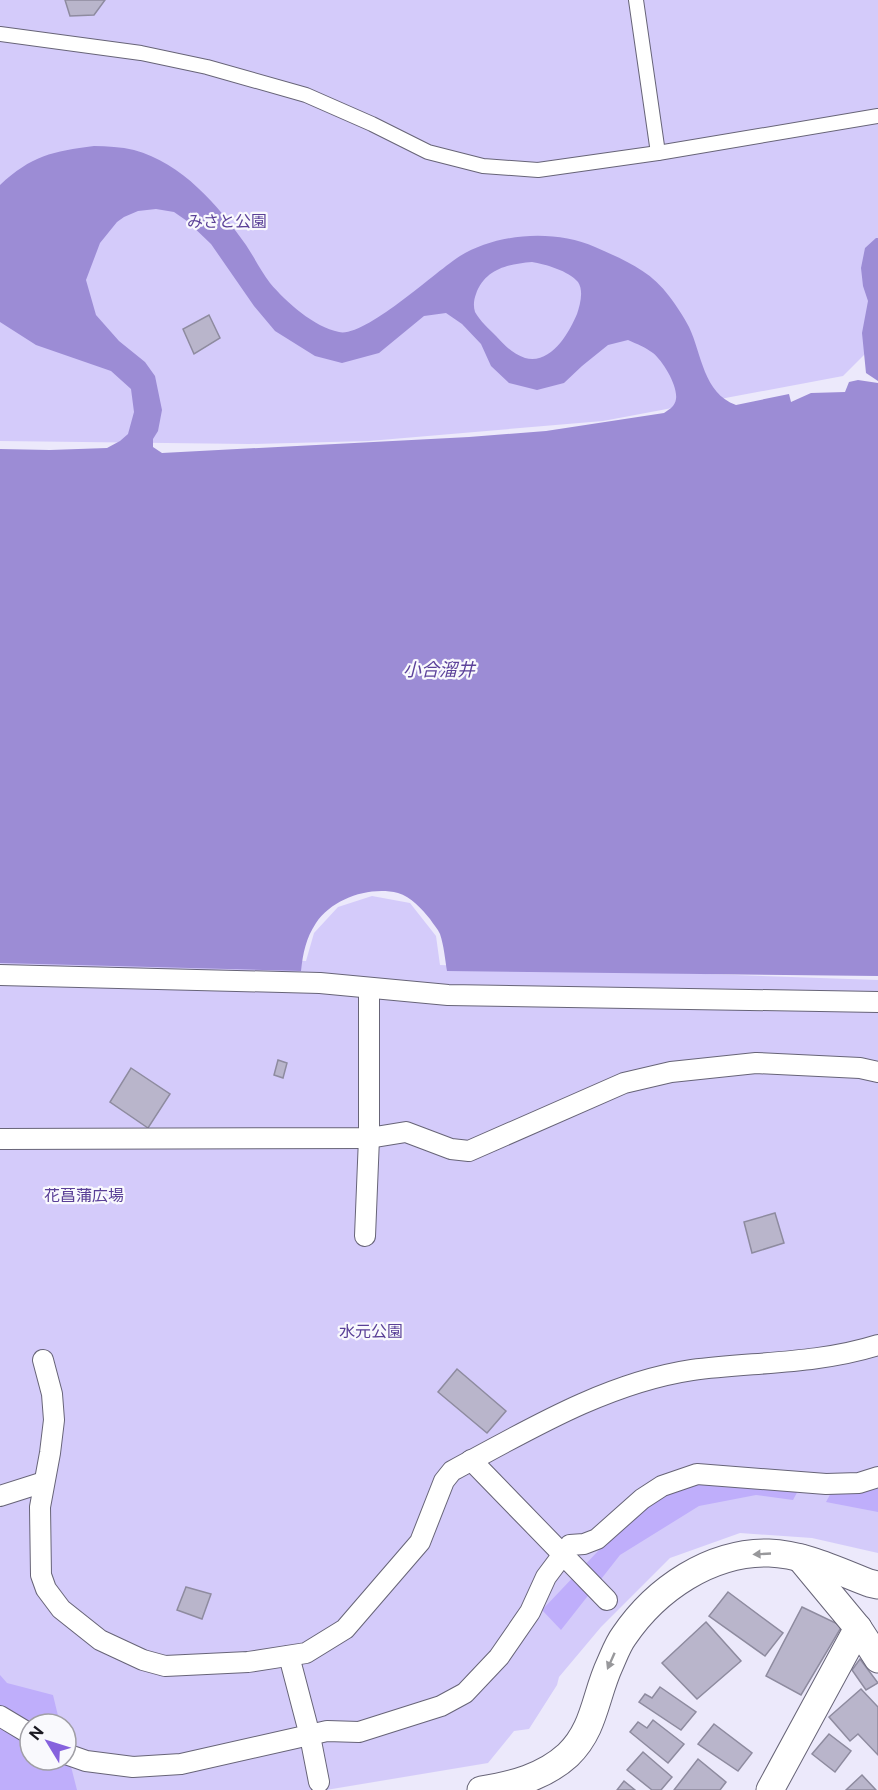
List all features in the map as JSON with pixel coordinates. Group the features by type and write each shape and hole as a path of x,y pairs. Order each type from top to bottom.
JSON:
{"street":[{"path":"0,975 320,983 448,994 878,1002"},
{"path":"365,1236 369,1138 369,988"},
{"path":"0,1139 369,1138 406,1132 451,1149 469,1150 624,1083 671,1072 756,1063 860,1068 878,1072"},
{"path":"43,1360 52,1394 54,1420 40,1508 41,1575 46,1589 61,1609 100,1641 143,1660 165,1666 248,1662 306,1653 345,1629 420,1542 444,1481 452,1471 584,1402 630,1385 691,1370 850,1354 878,1346"},
{"path":"471,1460 607,1600"},
{"path":"78,1758 133,1767 181,1764 327,1731 359,1732 441,1706 465,1693 499,1657 530,1612 546,1577 570,1545 584,1545 597,1539 642,1499 662,1486 697,1474 826,1484 860,1483 878,1478"},
{"path":"0,1496 44,1482"},
{"path":"494,1789 528,1779 551,1769 570,1753 587,1731 608,1668 622,1637 671,1586 699,1568 736,1556 769,1553 799,1558 878,1585"},
{"path":"799,1558 858,1628 878,1659"},
{"path":"770,1790 858,1628"},
{"path":"289,1656 310,1736 319,1782"},
{"path":"0,1716 18,1727"}],"lane":[{"path":"636,0 658,153"},
{"path":"0,34 141,53 207,67 306,95 428,152 483,166 538,170 658,153 878,116"}],"green space":[{"name":"みさと公園","path":"0,0 878,0 878,341 843,376 603,421 369,441 249,444 0,441"},
{"name":"水元公園","path":"372,896 410,903 436,936 440,965 878,980 878,1553 812,1538 740,1533 670,1558 601,1627 559,1677 557,1685 529,1729 514,1731 488,1763 326,1790 0,1790 0,953 306,961 314,933 338,907"}],"shaded area":[{"path":"699,1481 800,1487 793,1500 756,1495 699,1506 620,1555 561,1630 542,1610 599,1550 653,1502"},
{"path":"878,1483 878,1512 826,1502 832,1491"},
{"path":"0,1675 7,1683 53,1695 57,1712 18,1712 18,1772 72,1772 77,1790 0,1790"}],"water":[{"name":"小合溜井","path":"104,146 134,150 151,156 183,175 198,187 223,215 267,278 292,306 320,325 339,332 351,331 366,325 460,256 475,248 509,238 544,236 579,241 595,247 616,256 654,279 669,296 687,323 710,382 717,392 736,405 789,394 791,402 811,393 845,392 849,382 858,380 878,383 878,976 447,971 440,934 430,919 407,897 387,891 353,896 323,914 307,940 301,971 0,963 0,449 107,448 128,434 134,412 131,389 111,371 36,345 0,322 0,185 22,167 43,156 79,148","holes":["156,209 174,212 187,221 211,244 254,306 275,331 315,356 342,363 379,353 424,316 446,313 462,324 481,344 491,366 509,383 537,390 564,383 608,345 628,340 650,351 661,362 675,387 675,401 672,407 664,413 546,431 162,453 153,447 153,439 158,431 162,410 155,376 145,362 119,341 96,315 86,280 100,243 117,222 138,211","532,262 550,266 574,278 580,286 581,294 577,314 564,338 551,352 534,359 525,358 506,346 479,319 474,305 480,286 491,273 506,266"]},
{"path":"878,238 878,381 866,373 862,333 868,301 861,268 865,248"}],"building":[{"path":"65,0 105,0 94,15 70,16"},
{"path":"209,315 220,338 194,354 183,329"},
{"path":"278,1060 287,1063 283,1078 274,1075"},
{"path":"131,1068 170,1094 148,1128 110,1102"},
{"path":"775,1213 784,1243 752,1253 744,1222"},
{"path":"457,1369 506,1411 487,1433 438,1392"},
{"path":"186,1587 211,1594 202,1619 177,1610"},
{"path":"728,1592 783,1633 765,1656 709,1616"},
{"path":"802,1607 842,1626 801,1695 766,1676"},
{"path":"706,1622 741,1661 697,1699 662,1663"},
{"path":"860,1659 878,1683 866,1690 852,1670"},
{"path":"660,1687 696,1712 681,1730 639,1702 645,1694 652,1698"},
{"path":"861,1689 878,1707 878,1755 858,1734 850,1741 829,1717"},
{"path":"653,1720 684,1744 668,1763 630,1732 638,1722 647,1728"},
{"path":"714,1724 752,1753 738,1771 698,1744"},
{"path":"829,1734 851,1751 835,1772 812,1754"},
{"path":"643,1752 672,1777 661,1790 652,1790 627,1770"},
{"path":"698,1759 726,1782 720,1790 674,1790"},
{"path":"862,1775 876,1790 846,1790"},
{"path":"624,1781 635,1790 617,1790"}],"park label":[{"name":"花菖蒲広場","path":"84,1195"}]}
